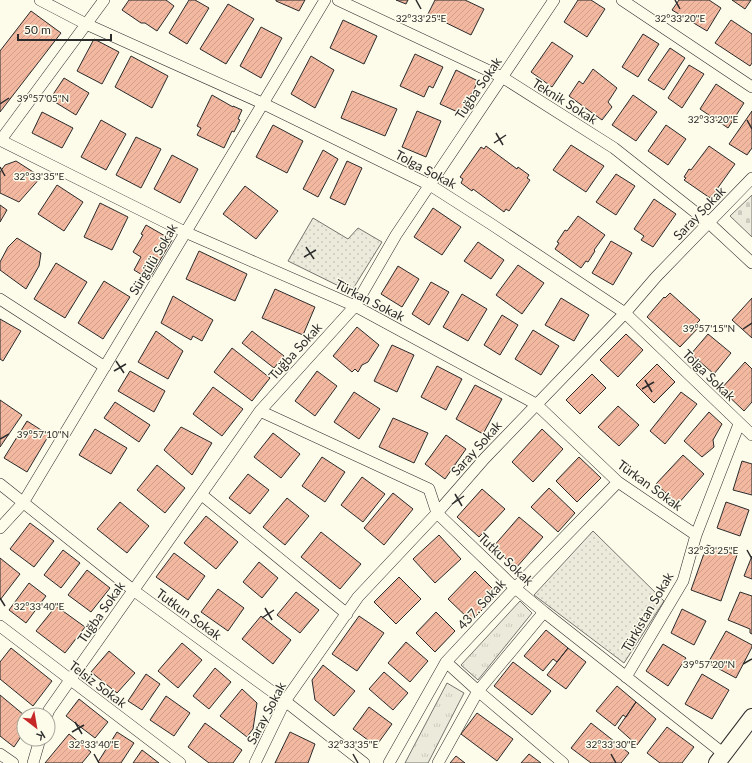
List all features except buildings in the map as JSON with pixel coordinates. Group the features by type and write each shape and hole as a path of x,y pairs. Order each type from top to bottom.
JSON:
{"main road":[{"path":"721,758 752,717"}],"street":[{"name":"Tolga Sokak","path":"40,0 86,24 262,103 430,185 625,313 752,435"},
{"path":"0,140 104,0"},
{"name":"Sürgülü Sokak","path":"0,528 23,503 325,0"},
{"name":"Teknik Sokak","path":"338,0 502,77 614,148 709,223 752,262"},
{"name":"Tuğba Sokak","path":"51,707 260,412 355,306 396,235 554,0"},
{"path":"622,0 752,87"},
{"name":"Türkan Sokak","path":"0,140 185,232 355,306 536,404 618,482 696,535"},
{"name":"Saray Sokak","path":"255,763 285,701 358,597 437,513 485,458 625,313 656,277 752,178"},
{"path":"0,299 105,367"},
{"name":"Tutku Sokak","path":"260,412 429,490 437,513 515,588 626,677 721,758"},
{"name":"Türkistan Sokak","path":"626,677 683,581 696,535 739,424"},
{"name":"437. Sokak","path":"389,763 446,662 515,588 618,482"},
{"name":"Tutkun Sokak","path":"0,484 134,590 285,701 364,763"},
{"path":"202,495 347,614"},
{"path":"438,763 478,691 544,612"},
{"name":"Telsiz Sokak","path":"0,626 180,763"},
{"path":"446,662 478,691 564,763"},
{"path":"33,763 38,747"},
{"path":"0,754 13,763"}],"green space":[{"path":"752,195 752,237 730,216"},
{"path":"313,218 348,239 358,228 382,242 351,292 288,261"},
{"path":"593,531 664,601 624,663 534,595"},
{"path":"520,601 532,613 478,680 461,665"},
{"path":"447,683 464,693 428,763 405,763"}]}
